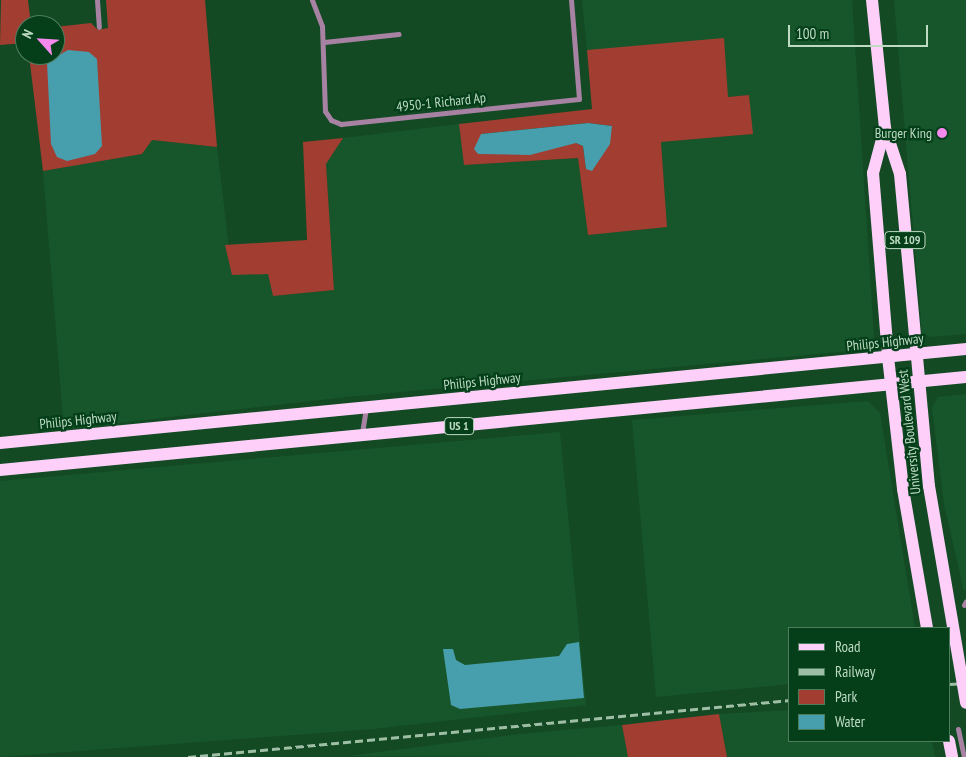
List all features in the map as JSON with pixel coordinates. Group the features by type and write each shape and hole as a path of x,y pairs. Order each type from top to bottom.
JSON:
{"main road":[{"name":"University Boulevard West","path":"872,0 885,128 900,174 929,486 966,703"},
{"name":"University Boulevard West","path":"885,128 873,173 888,357 903,489 927,627"},
{"name":"Philips Highway","path":"0,443 966,349"},
{"name":"US 1","path":"0,470 966,377"},
{"path":"949,742 952,757"}],"street":[{"path":"97,0 99,27"},
{"name":"4950-1 Richard Ap","path":"312,0 324,42 325,111 330,120 341,124 579,99 571,0"},
{"path":"324,42 399,34"},
{"path":"362,434 366,408"},
{"path":"958,728 964,757"}],"shaded area":[{"path":"582,0 852,0 874,337 861,350 346,397 64,429 43,171 142,154 152,140 217,147 232,274 268,274 273,296 334,290 326,164 343,138 459,124 464,165 578,158 588,235 667,227 661,142 752,134 749,95 728,97 606,50 587,50"},
{"path":"894,0 966,0 966,334 930,337 922,333"},
{"path":"966,394 966,589 964,591 944,504 932,408 938,397"},
{"path":"868,401 880,413 915,627 788,627 788,684 656,697 632,420"},
{"path":"560,432 586,705 373,729 0,757 0,481"},
{"path":"788,710 788,742 932,742 935,757 727,757 719,714"},
{"path":"622,725 628,757 348,756 520,734"}],"green space":[{"path":"1,0 28,0 30,15 15,15 15,44 0,45"},
{"path":"106,0 205,0 217,147 152,140 142,154 43,171 30,65 65,65 65,26 91,23 98,30 108,28"},
{"path":"724,38 728,97 749,95 753,134 661,142 667,227 588,235 578,158 464,165 459,124 592,109 587,50","holes":["588,123 612,126 586,169 583,146 576,143 481,134"]},
{"path":"343,138 326,164 334,290 273,296 268,274 232,275 225,245 307,240 303,142"},
{"path":"719,714 727,757 628,757 622,725"}],"water":[{"path":"68,50 89,52 97,59 102,146 95,154 67,161 57,157 51,144 47,65 65,65 65,52"},
{"path":"588,123 612,126 610,144 592,171 586,169 583,146 576,143 530,155 478,154 474,149 481,134"},
{"path":"579,642 584,698 460,709 451,705 443,649 453,649 456,660 465,665 559,656 567,644"}],"railway":[{"path":"951,684 966,683"},
{"path":"188,757 788,700"}],"place":[{"name":"Burger King","path":"942,133"}]}
